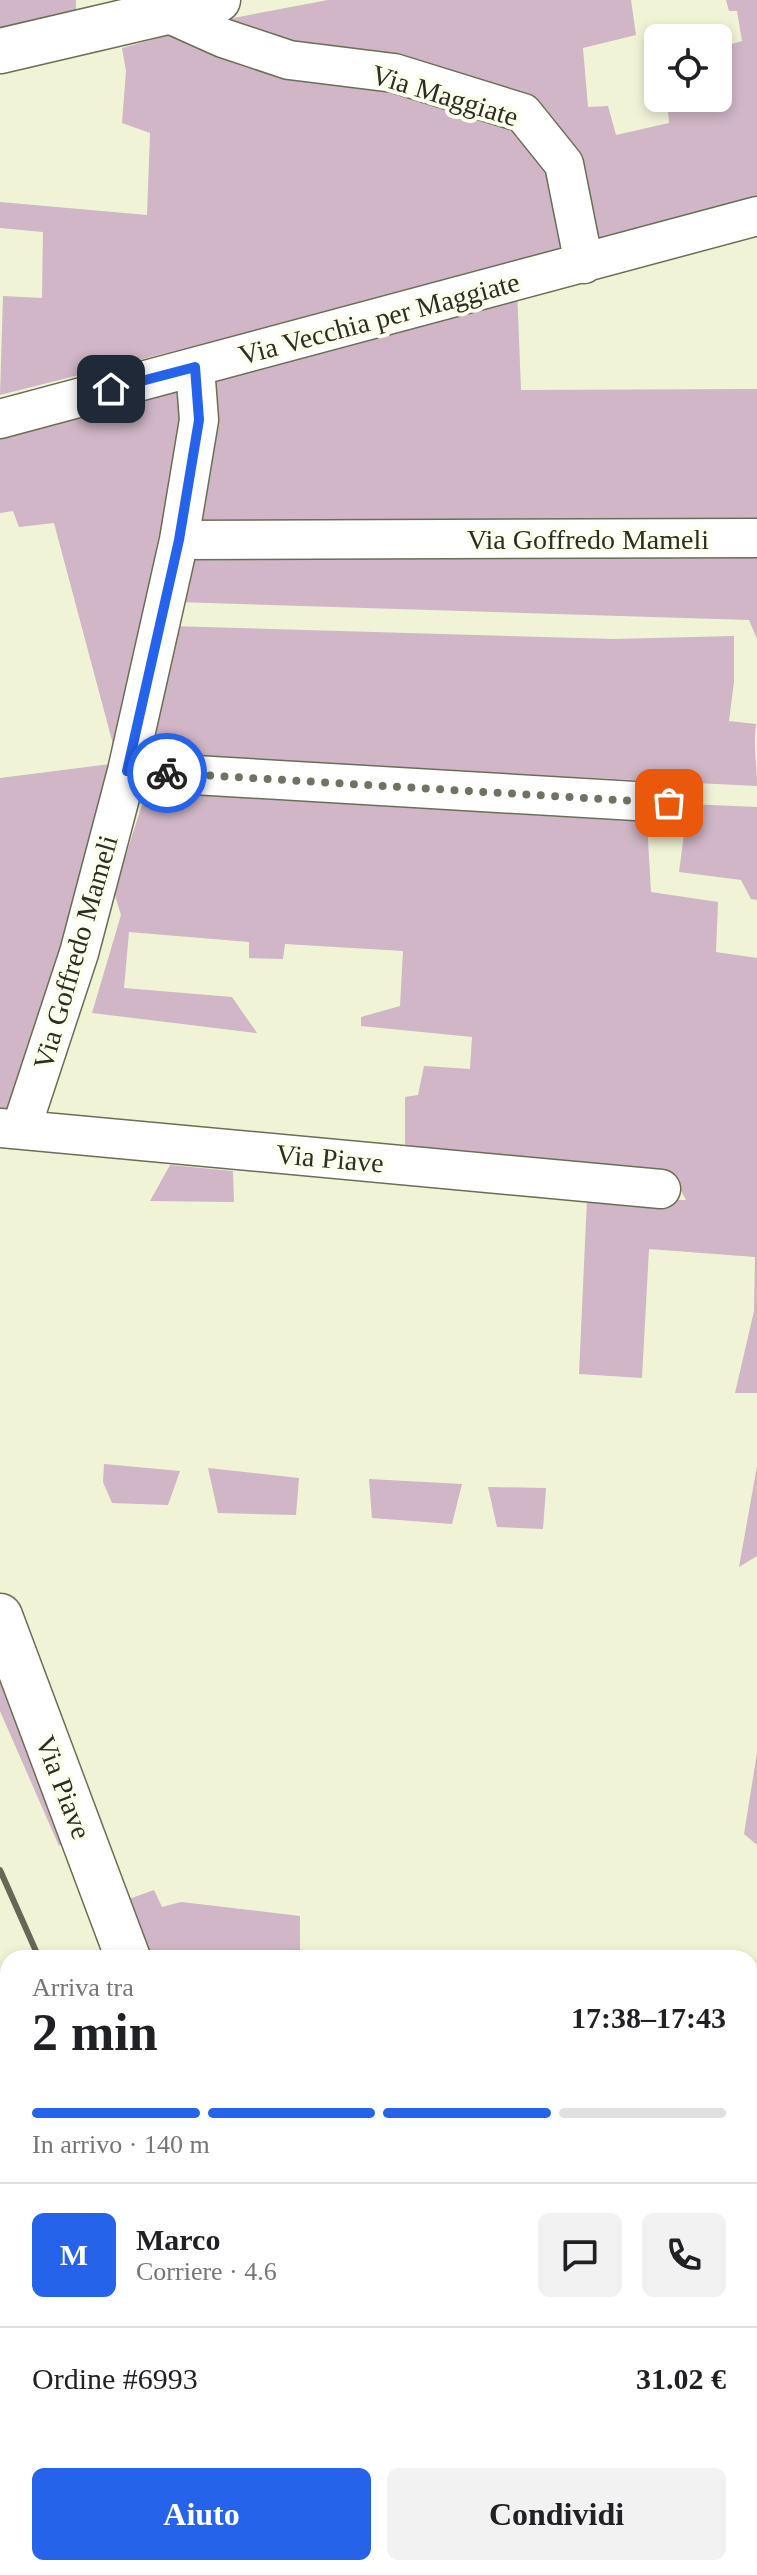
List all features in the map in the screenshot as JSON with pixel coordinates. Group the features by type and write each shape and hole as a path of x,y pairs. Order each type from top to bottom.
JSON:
{"main road":[{"path":"0,51 218,0"},
{"name":"Via Piave","path":"0,1616 125,1950"}],"street":[{"name":"Via Maggiate","path":"165,12 223,38 289,60 394,73 523,113 564,164 584,264"},
{"name":"Via Vecchia per Maggiate","path":"0,419 757,216"},
{"name":"Via Goffredo Mameli","path":"10,1128 79,953 127,771 179,540 199,420 195,367"},
{"name":"Via Goffredo Mameli","path":"179,540 757,538"},
{"path":"127,771 669,803"},
{"name":"Via Piave","path":"10,1128 661,1189"}],"shaded area":[{"path":"0,0 76,0 76,13 0,33"},
{"path":"328,0 631,0 636,35 583,48 588,107 608,106 616,135 669,123 668,112 732,112 732,44 742,41 737,11 729,11 726,0 757,0 757,206 590,249 531,107 207,23"},
{"path":"177,33 414,89 512,131 548,169 566,252 0,395 3,296 42,298 43,232 0,228 0,202 147,215 150,133 122,123 126,71 122,48"},
{"path":"517,288 521,390 757,389 757,639 749,620 176,602 213,373"},
{"path":"188,375 122,770 21,1114 0,1112 0,778 118,763 54,523 19,527 13,511 0,513 0,430"},
{"path":"170,626 614,639 734,636 734,682 729,721 756,724 757,786 148,756"},
{"path":"146,792 647,822 651,892 718,902 716,952 757,958 757,1393 735,1393 754,1311 755,1257 649,1249 642,1378 579,1374 587,1199 686,1200 673,1176 405,1151 405,1097 418,1095 424,1066 470,1069 472,1037 361,1026 361,1017 400,1006 403,951 285,944 283,959 249,958 249,942 129,932 124,988 232,997 257,1033 92,1013 121,915 114,892"},
{"path":"688,804 757,807 757,900 751,899 741,880 679,872"},
{"path":"170,1165 233,1171 234,1202 150,1201"},
{"path":"104,1464 180,1471 168,1505 112,1503 103,1482"},
{"path":"757,1466 757,1556 739,1567"},
{"path":"208,1468 299,1478 296,1515 218,1513"},
{"path":"369,1479 462,1484 452,1524 372,1518"},
{"path":"488,1487 546,1488 543,1529 497,1527"},
{"path":"0,1678 65,1842 59,1846 0,1711"},
{"path":"757,1753 757,1845 744,1834"},
{"path":"154,1890 162,1907 181,1902 300,1916 300,1950 148,1950 129,1899"}],"railway":[{"path":"0,1870 35,1950"}],"way so far":[{"path":"167,773 669,803"}],"route":[{"path":"111,389 195,367 199,420 179,540 127,771 167,773"}]}
